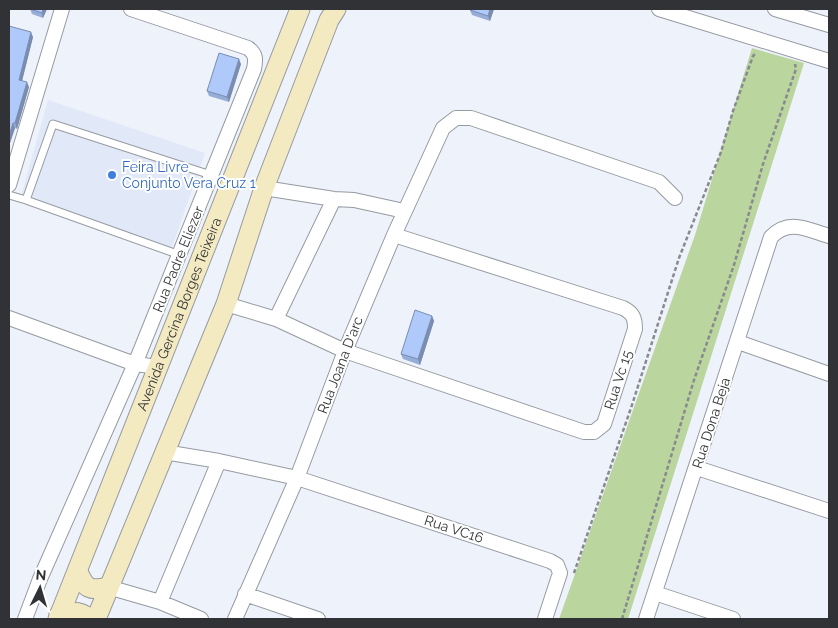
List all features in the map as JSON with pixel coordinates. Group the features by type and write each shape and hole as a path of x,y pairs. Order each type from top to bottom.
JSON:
{"main road":[{"name":"Avenida Gercina Borges Teixeira","path":"58,617 78,572 300,9"},
{"path":"96,619 226,304 264,188 329,20 336,9"},
{"path":"78,572 84,584 90,589 97,590 108,587"},
{"path":"58,617 68,612 80,613 90,619"}],"street":[{"path":"9,185 62,9"},
{"name":"Rua Padre Eliezer","path":"25,619 40,579 135,364 180,255 256,60 254,52 248,48 131,9"},
{"path":"659,9 829,61"},
{"path":"775,9 798,12 829,25"},
{"name":"Rua Joana D'arc","path":"235,619 297,478 345,351 404,211 443,128 456,118 471,118 659,182 675,198"},
{"path":"264,188 334,199 354,200 404,211"},
{"path":"276,319 334,199"},
{"name":"Rua Dona Beja","path":"646,619 697,468 771,237 778,229 789,226 801,227 829,236"},
{"name":"Rua Vc 15","path":"345,351 584,432 594,432 604,424 635,329 635,319 631,312 394,235"},
{"path":"226,304 276,319 345,351"},
{"path":"9,318 135,364 158,367"},
{"path":"738,342 829,374"},
{"path":"164,452 219,461 297,478"},
{"path":"160,602 219,461"},
{"path":"697,468 829,511"},
{"name":"Rua VC16","path":"297,478 550,561 557,565 560,573 545,619"},
{"path":"108,587 160,602 201,619"},
{"path":"655,593 733,619"},
{"path":"245,594 318,619"}],"lane":[{"path":"26,200 53,124 211,175"},
{"path":"9,196 26,200 180,255"}],"path":[{"path":"574,573 632,405 679,258 721,152 733,110 753,56 757,53"},
{"path":"622,619 694,380 734,264 763,164 796,69 794,64"}],"shaded area":[{"name":"Feira Livre Conjunto Vera Cruz 1","path":"48,100 205,153 172,247 21,196"}],"green space":[{"path":"752,48 804,63 628,619 559,619 695,235"}],"building":[{"path":"30,9 43,9 42,13"},
{"path":"471,9 490,9 488,16"},
{"path":"9,26 31,32 19,80 27,82 15,123 13,123 9,136"},
{"path":"219,53 239,59 227,97 207,91"},
{"path":"415,310 432,316 418,359 401,354"}],"place":[{"name":"Feira Livre Conjunto Vera Cruz 1","path":"112,175"}]}
